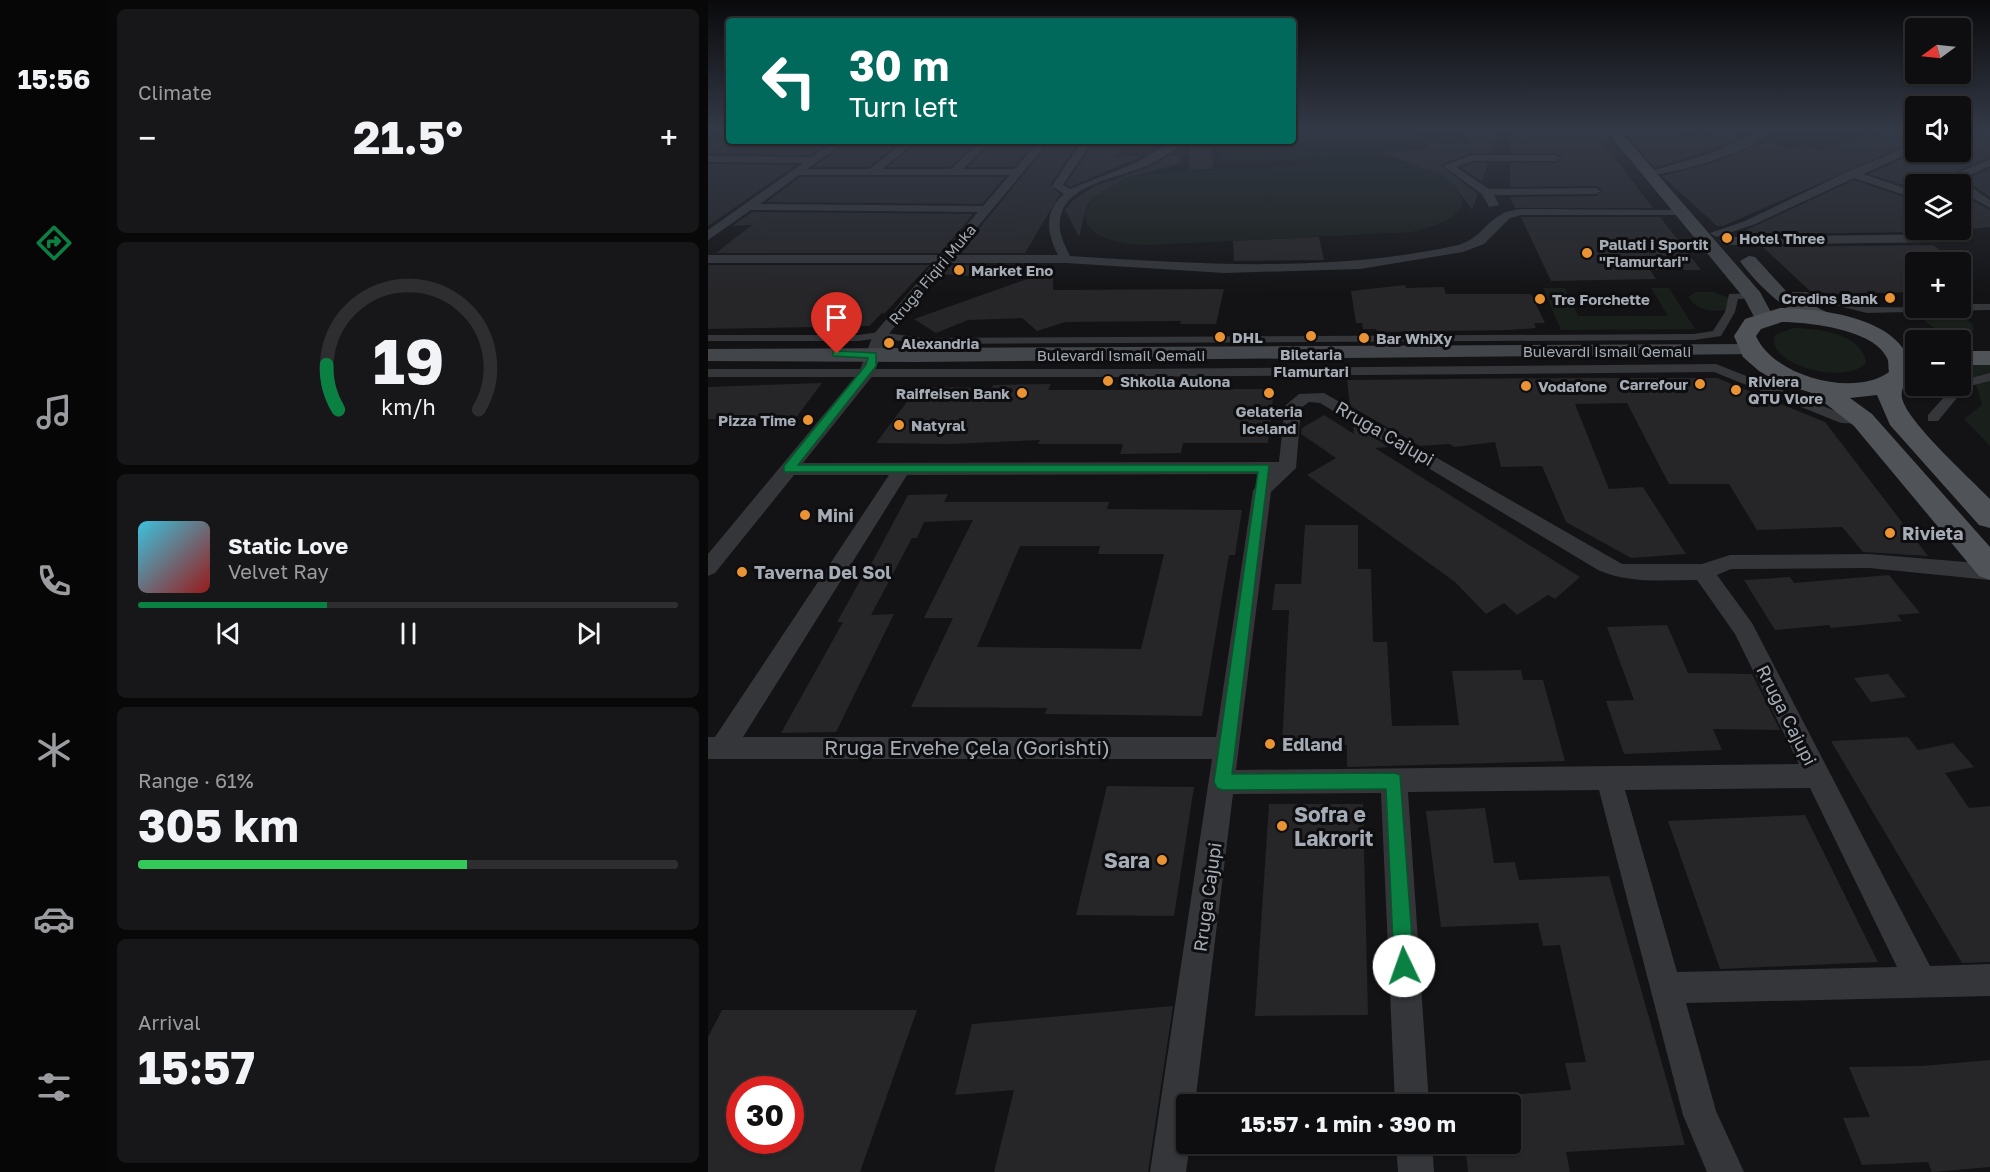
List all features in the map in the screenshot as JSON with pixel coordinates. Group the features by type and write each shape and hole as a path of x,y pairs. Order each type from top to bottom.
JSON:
{"main road":[{"path":"1660,185 1753,296 1764,318"},
{"path":"1704,237 1725,241 1743,254 1779,295 1821,317 1905,340"},
{"path":"1821,317 1789,314 1764,318 1752,324 1746,331 1745,340 1750,350 1777,372 1820,387 1866,391 1903,372"},
{"path":"1861,329 1891,348 1903,372"},
{"path":"1971,344 1990,343"},
{"name":"Bulevardi Ismail Qemali","path":"708,355 1750,350"},
{"path":"1971,358 1990,358"},
{"path":"1903,372 1889,397 1899,419 1990,518"},
{"path":"1820,387 1863,420 1990,570"}],"street":[{"path":"708,236 780,185"},
{"name":"Rruga Fiqiri Muka","path":"708,568 789,469 945,259 1007,185"},
{"path":"1058,185 1071,194"},
{"path":"1066,259 1054,229 1054,217 1071,194 1090,185"},
{"path":"1476,185 1487,192 1500,221"},
{"path":"1704,237 1749,223 1829,185"},
{"path":"1883,185 1905,192"},
{"path":"1487,192 1596,191"},
{"path":"1971,192 1990,204"},
{"path":"749,207 986,209"},
{"path":"708,259 1066,259 1164,267 1248,270 1360,265 1453,250 1480,241 1500,221 1520,212 1682,212"},
{"path":"1725,241 1905,239"},
{"path":"1779,295 1806,296 1867,310 1990,307"},
{"name":"Bulevardi Ismail Qemali","path":"708,338 858,338 873,355 930,341 1694,337 1717,334 1730,312 1733,296 1753,296"},
{"path":"708,373 873,355 1716,368 1845,420 1863,420"},
{"path":"1933,418 1962,384 1990,377"},
{"name":"Rruga Cajupi","path":"1168,1172 1227,748 1271,475 1293,406 1305,397 1324,398 1605,565 1619,571 1635,573 1703,572 1744,628 1921,982"},
{"path":"789,469 1271,475"},
{"path":"715,748 902,469"},
{"path":"1703,572 1730,562 1869,561 1990,570"},
{"name":"Rruga Ervehe Çela (Gorishti)","path":"715,748 1227,748"},
{"path":"1223,782 1818,776"},
{"path":"1609,779 1700,1115 1725,1172"},
{"path":"1394,781 1411,1094"},
{"path":"1666,988 1990,980"},
{"path":"1415,1154 1416,1172"}],"shaded area":[{"path":"1113,185 1453,185 1459,192 1463,204 1447,219 1412,232 1149,245 1122,243 1102,236 1090,228 1085,217 1088,205"},
{"path":"1543,288 1565,288 1578,316 1668,316 1651,288 1669,288 1695,329 1561,330"},
{"path":"1696,292 1714,292 1729,298 1725,310 1714,311 1699,307 1688,297"},
{"path":"1923,318 1964,318 1973,325 1973,331 1939,330"},
{"path":"1793,328 1825,331 1847,338 1856,344 1866,362 1856,369 1843,373 1810,369 1794,363 1782,355 1775,346 1775,335"},
{"path":"1990,363 1990,446 1964,419 1982,405 1975,380 1971,376 1971,364"}],"building":[{"path":"708,185 768,185 708,226"},
{"path":"790,185 998,185 982,204 767,202"},
{"path":"1015,185 1050,185 1060,194 1025,253 959,253"},
{"path":"1115,185 1094,197 1087,205 1079,237 1065,210 1073,200 1095,186"},
{"path":"1454,185 1466,185 1478,194 1472,210"},
{"path":"1510,185 1635,185 1653,208 1515,208 1510,197 1596,196 1603,190 1596,186 1510,187"},
{"path":"1672,185 1817,185 1723,226 1717,226"},
{"path":"1844,185 1868,185 1905,197 1905,232 1750,234 1746,230"},
{"path":"1972,185 1990,185 1990,197"},
{"path":"1971,200 1990,210 1990,227 1971,229"},
{"path":"752,212 973,214 940,253 716,253 752,225 732,226"},
{"name":"Pallati i Sportit \"Flamurtari\"","path":"1521,217 1660,217 1701,270 1650,270 1656,279 1551,281"},
{"path":"1319,237 1324,260 1234,261 1233,241"},
{"path":"1933,245 1942,252 1905,252 1905,292 1834,294 1810,291 1763,247"},
{"path":"708,265 929,265 885,313 882,313 869,326 708,329"},
{"path":"949,265 1017,265 1009,279 942,274"},
{"path":"1053,270 1053,290 1224,289 1216,324 1180,324 1181,321 1065,322 1037,331 1022,318 968,320 936,333 914,319"},
{"path":"1405,285 1406,288 1444,287 1446,294 1531,294 1545,323 1534,323 1536,328 1509,330 1377,332 1376,329 1363,329 1362,323 1356,323 1351,291"},
{"path":"1717,378 1825,422 1928,556 1863,552 1842,527 1757,530 1729,484 1669,484 1627,403 1575,404 1609,489 1643,487 1686,554 1631,558 1566,522 1542,466 1501,467 1495,442 1454,447 1450,444 1420,446 1350,406 1347,380"},
{"path":"1196,381 1195,386 1204,386 1203,389 1274,389 1268,443 1183,443 1181,453 1120,454 1123,444 1038,444 1040,440 950,444 876,443 918,387 992,388 993,385 1051,384 1048,390 1136,390 1138,382"},
{"path":"822,383 795,419 708,419 708,387"},
{"path":"1324,415 1354,434 1353,425 1389,447 1375,448 1580,577 1555,599 1548,595 1517,615 1504,603 1486,614 1455,582 1307,475 1336,458 1301,434 1302,428"},
{"path":"948,494 944,502 1109,502 1107,509 1242,510 1235,555 1229,555 1202,716 1045,714 1047,708 911,707 953,618 924,618 973,520 924,522 917,538 912,538 871,615 894,614 836,732 781,733 843,622 837,622 908,495","holes":["1020,546 1100,546 1098,554 1164,554 1141,649 977,647"]},
{"path":"1305,525 1358,525 1358,569 1371,569 1373,642 1387,642 1392,726 1459,725 1452,671 1521,670 1523,680 1543,680 1565,761 1347,767 1347,745 1282,746 1289,610 1272,610 1275,584 1301,584"},
{"path":"1889,575 1920,613 1897,615 1902,621 1831,628 1829,625 1775,630 1744,580 1790,577 1794,583"},
{"path":"1667,625 1688,673 1752,674 1780,730 1713,729 1722,750 1624,754 1606,701 1634,700 1607,627"},
{"path":"1888,674 1906,697 1871,702 1854,678"},
{"path":"1908,737 1918,750 1953,743 1974,767 1945,773 1969,808 1990,806 1990,962 1962,963 1831,741"},
{"path":"1107,786 1194,787 1174,916 1076,915"},
{"path":"1269,804 1363,804 1368,1015 1255,1016"},
{"path":"1485,808 1494,863 1515,862 1519,880 1609,876 1685,1145 1566,1152 1570,1172 1468,1172 1466,1154 1521,1154 1521,1094 1571,1090 1565,1063 1586,1062 1560,945 1543,946 1538,923 1441,927 1426,811"},
{"path":"1805,815 1878,962 1720,969 1668,821"},
{"path":"1173,1006 1148,1172 994,1172 1014,1090 955,1095 972,1024"},
{"path":"722,1010 917,1010 860,1172 708,1172 708,1037"},
{"path":"1990,1060 1990,1167 1932,1172 1928,1162 1862,1165 1843,1118 1870,1117 1849,1067 1922,1066"}],"place":[{"name":"Hotel Three","path":"1727,238"},
{"name":"Pallati i Sportit \"Flamurtari\"","path":"1587,253"},
{"name":"Market Eno","path":"959,270"},
{"name":"Credins Bank","path":"1890,298"},
{"name":"Tre Forchette","path":"1540,299"},
{"name":"Biletaria Flamurtari","path":"1311,336"},
{"name":"DHL","path":"1220,337"},
{"name":"Bar WhiXy","path":"1364,338"},
{"name":"Alexandria","path":"889,343"},
{"name":"Shkolla Aulona","path":"1108,381"},
{"name":"Carrefour","path":"1700,384"},
{"name":"Vodafone","path":"1526,386"},
{"name":"Riviera QTU Vlore","path":"1736,390"},
{"name":"Raiffeisen Bank","path":"1022,393"},
{"name":"Gelateria Iceland","path":"1269,393"},
{"name":"Pizza Time","path":"808,420"},
{"name":"Natyral","path":"899,425"},
{"name":"Mini","path":"805,515"},
{"name":"Rivieta","path":"1890,533"},
{"name":"Taverna Del Sol","path":"742,572"},
{"name":"Edland","path":"1270,744"},
{"name":"Sofra e Lakrorit","path":"1282,826"},
{"name":"Sara","path":"1162,860"}],"route":[{"path":"837,354 873,355 871,366 789,469 1264,468 1223,782 1394,781 1404,966"}]}
